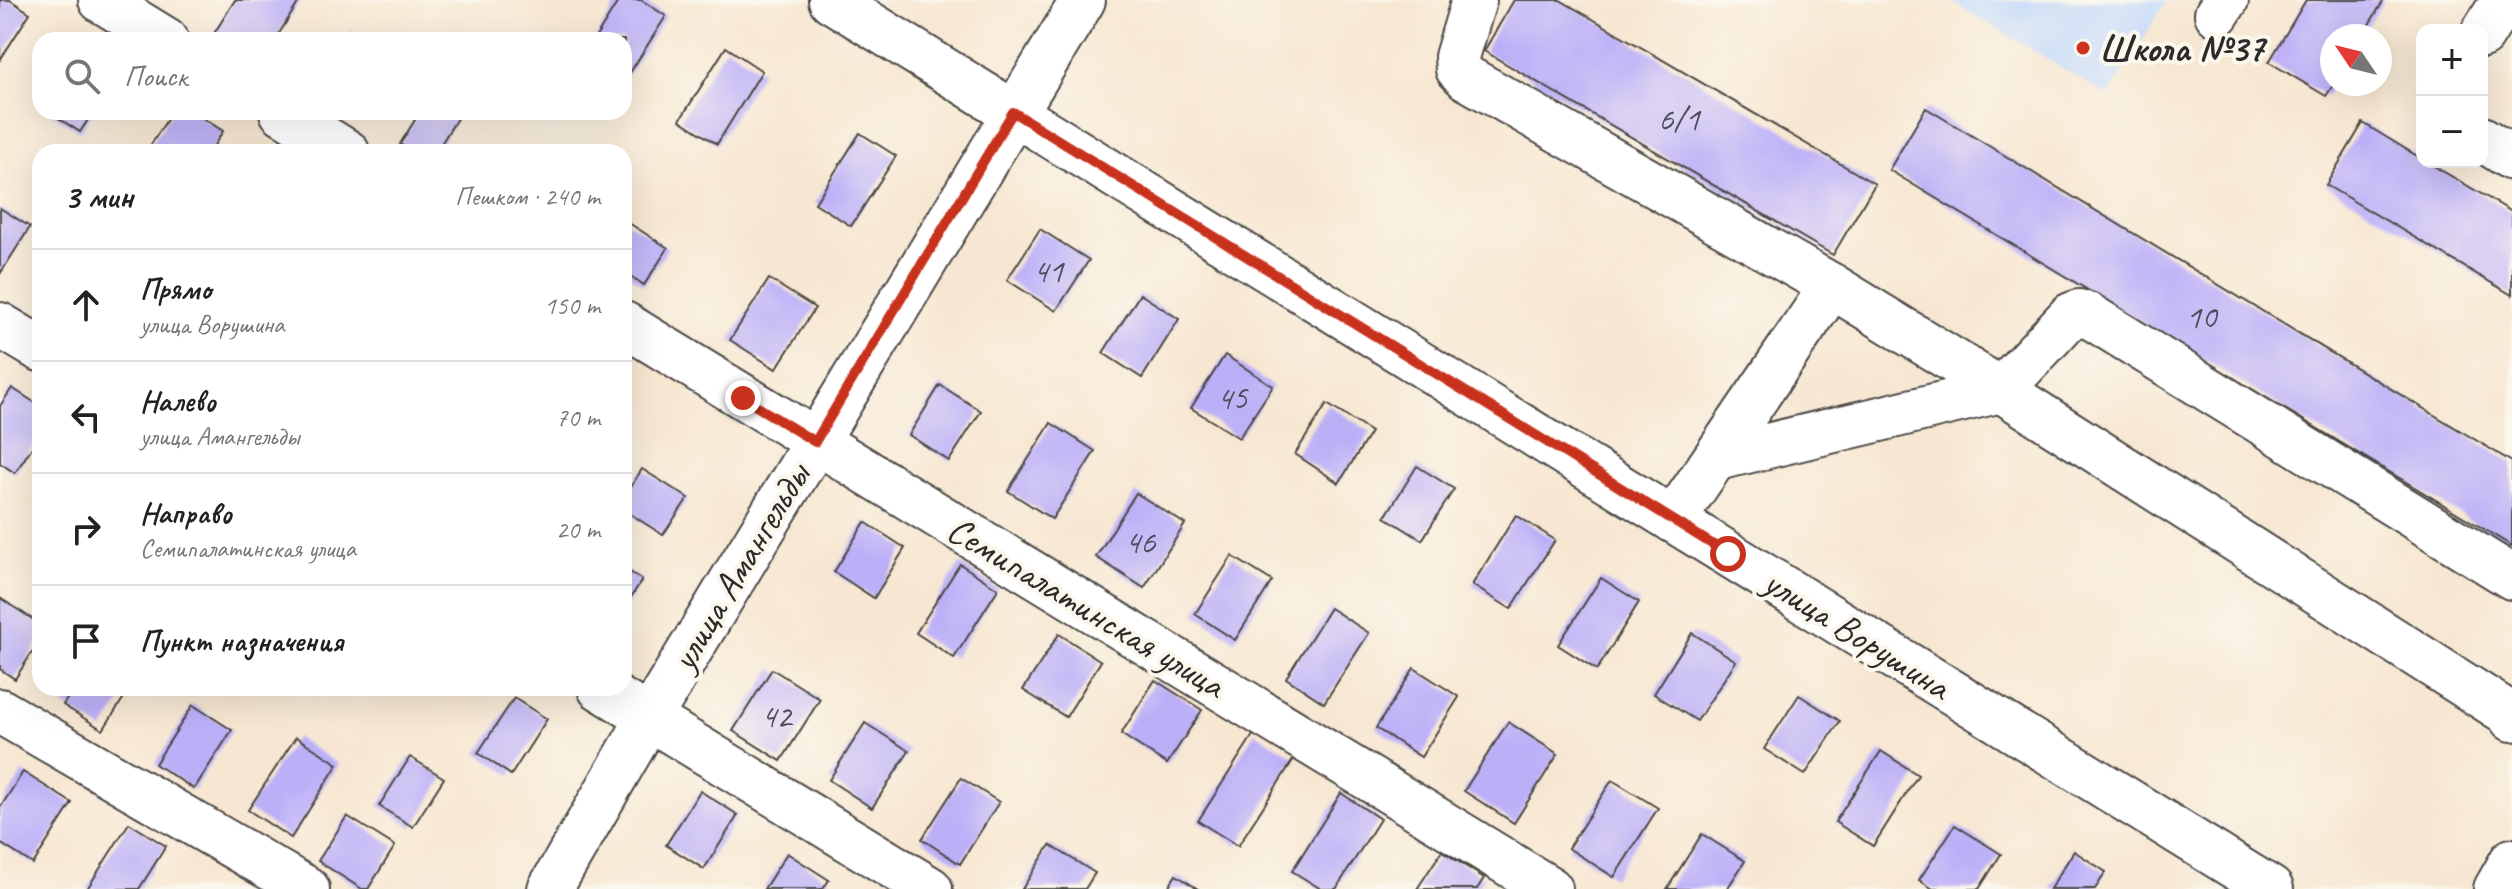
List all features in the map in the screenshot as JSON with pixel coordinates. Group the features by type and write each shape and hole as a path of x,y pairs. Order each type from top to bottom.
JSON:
{"street":[{"path":"101,0 153,32"},
{"name":"улица Ворушина","path":"831,0 2271,889"},
{"name":"улица Амангельды","path":"550,889 649,718 1083,0"},
{"path":"1474,0 1457,57 1458,69 1467,78 1832,286 2001,390 2508,713 2512,719"},
{"path":"2488,25 2504,0"},
{"path":"295,120 334,144"},
{"path":"2488,143 2512,158"},
{"path":"1673,520 1832,286"},
{"path":"1717,458 2001,390 2071,315 2079,312 2512,577"},
{"path":"0,325 32,344"},
{"name":"Семипалатинская улица","path":"632,329 1550,889"},
{"path":"613,696 930,889"},
{"path":"0,711 307,889"},
{"path":"2496,889 2512,861"}],"shaded area":[{"name":"Школа №37","path":"1949,0 2167,0 2108,96"}],"building":[{"path":"0,0 10,0 30,13 0,60"},
{"path":"235,0 300,0 280,32 215,32"},
{"path":"619,0 641,0 666,16 632,69 632,32 599,32"},
{"path":"1514,0 1560,0 1875,184 1833,255 1484,51"},
{"path":"2306,0 2384,0 2369,24 2320,24 2320,92 2269,62"},
{"path":"726,47 762,71 717,144 680,120"},
{"path":"1926,108 2512,462 2512,546 1889,170"},
{"path":"61,120 88,120 80,132"},
{"path":"167,120 206,120 223,131 215,144 151,144"},
{"path":"415,120 456,120 441,144 400,144"},
{"path":"2363,123 2416,155 2416,168 2437,168 2512,212 2512,295 2326,185"},
{"path":"860,133 896,156 851,226 815,203"},
{"path":"0,208 30,227 0,274"},
{"path":"632,225 668,248 644,285 632,277"},
{"path":"1040,229 1089,260 1056,311 1007,280"},
{"path":"769,279 815,308 776,369 730,340"},
{"path":"1140,294 1179,319 1142,378 1103,353"},
{"path":"1225,355 1273,386 1239,438 1191,408"},
{"path":"940,385 981,411 949,461 909,435"},
{"path":"12,388 32,401 32,447 15,473 0,463 0,406"},
{"path":"1327,404 1371,432 1339,483 1295,454"},
{"path":"1051,423 1095,451 1052,519 1008,491"},
{"path":"1417,466 1454,489 1422,540 1385,517"},
{"path":"642,469 688,498 663,535 632,515 632,485"},
{"path":"1136,493 1185,524 1144,588 1096,557"},
{"path":"1516,515 1555,540 1511,609 1472,585"},
{"path":"865,522 905,548 874,598 834,572"},
{"path":"1232,556 1272,581 1235,640 1195,614"},
{"path":"960,564 998,589 954,658 916,633"},
{"path":"632,573 642,580 632,596"},
{"path":"1601,578 1639,602 1597,670 1558,645"},
{"path":"0,598 32,619 32,652 15,679 0,669"},
{"path":"1330,608 1369,633 1324,703 1286,678"},
{"path":"1692,633 1736,661 1697,721 1654,694"},
{"path":"1059,634 1101,661 1066,717 1023,690"},
{"path":"1414,668 1459,697 1421,757 1376,728"},
{"path":"772,669 820,699 781,761 733,731"},
{"path":"1155,680 1202,710 1167,764 1121,734"},
{"path":"1799,695 1840,721 1805,775 1764,749"},
{"path":"69,696 125,696 103,730 63,705"},
{"path":"514,698 547,719 511,775 478,753"},
{"path":"193,705 232,730 194,789 155,764"},
{"path":"1508,722 1558,754 1514,823 1464,791"},
{"path":"865,723 909,751 872,808 829,780"},
{"path":"1255,732 1295,757 1238,846 1198,821"},
{"path":"296,737 338,764 291,838 248,810"},
{"path":"1881,751 1918,775 1873,846 1835,822"},
{"path":"410,757 444,778 413,827 379,806"},
{"path":"23,772 72,803 33,864 0,843 0,808"},
{"path":"961,778 999,802 960,864 922,839"},
{"path":"1612,780 1658,808 1614,877 1568,848"},
{"path":"700,791 738,815 704,869 666,845"},
{"path":"1341,793 1380,819 1336,889 1321,889 1292,871"},
{"path":"347,816 395,846 368,889 362,889 318,861"},
{"path":"129,823 166,846 139,889 87,889"},
{"path":"1955,825 2001,854 1979,889 1933,889 1919,880"},
{"path":"1702,834 1745,861 1727,889 1667,889"},
{"path":"1050,845 1095,873 1085,889 1022,889"},
{"path":"1442,851 1484,878 1477,889 1417,889"},
{"path":"2074,851 2106,872 2095,889 2050,889"},
{"path":"787,853 829,880 823,889 764,889"},
{"path":"1176,875 1198,889 1167,889"}],"place":[{"name":"Школа №37","path":"2083,48"}],"route":[{"path":"743,398 815,442 1013,112 1728,554"}]}
